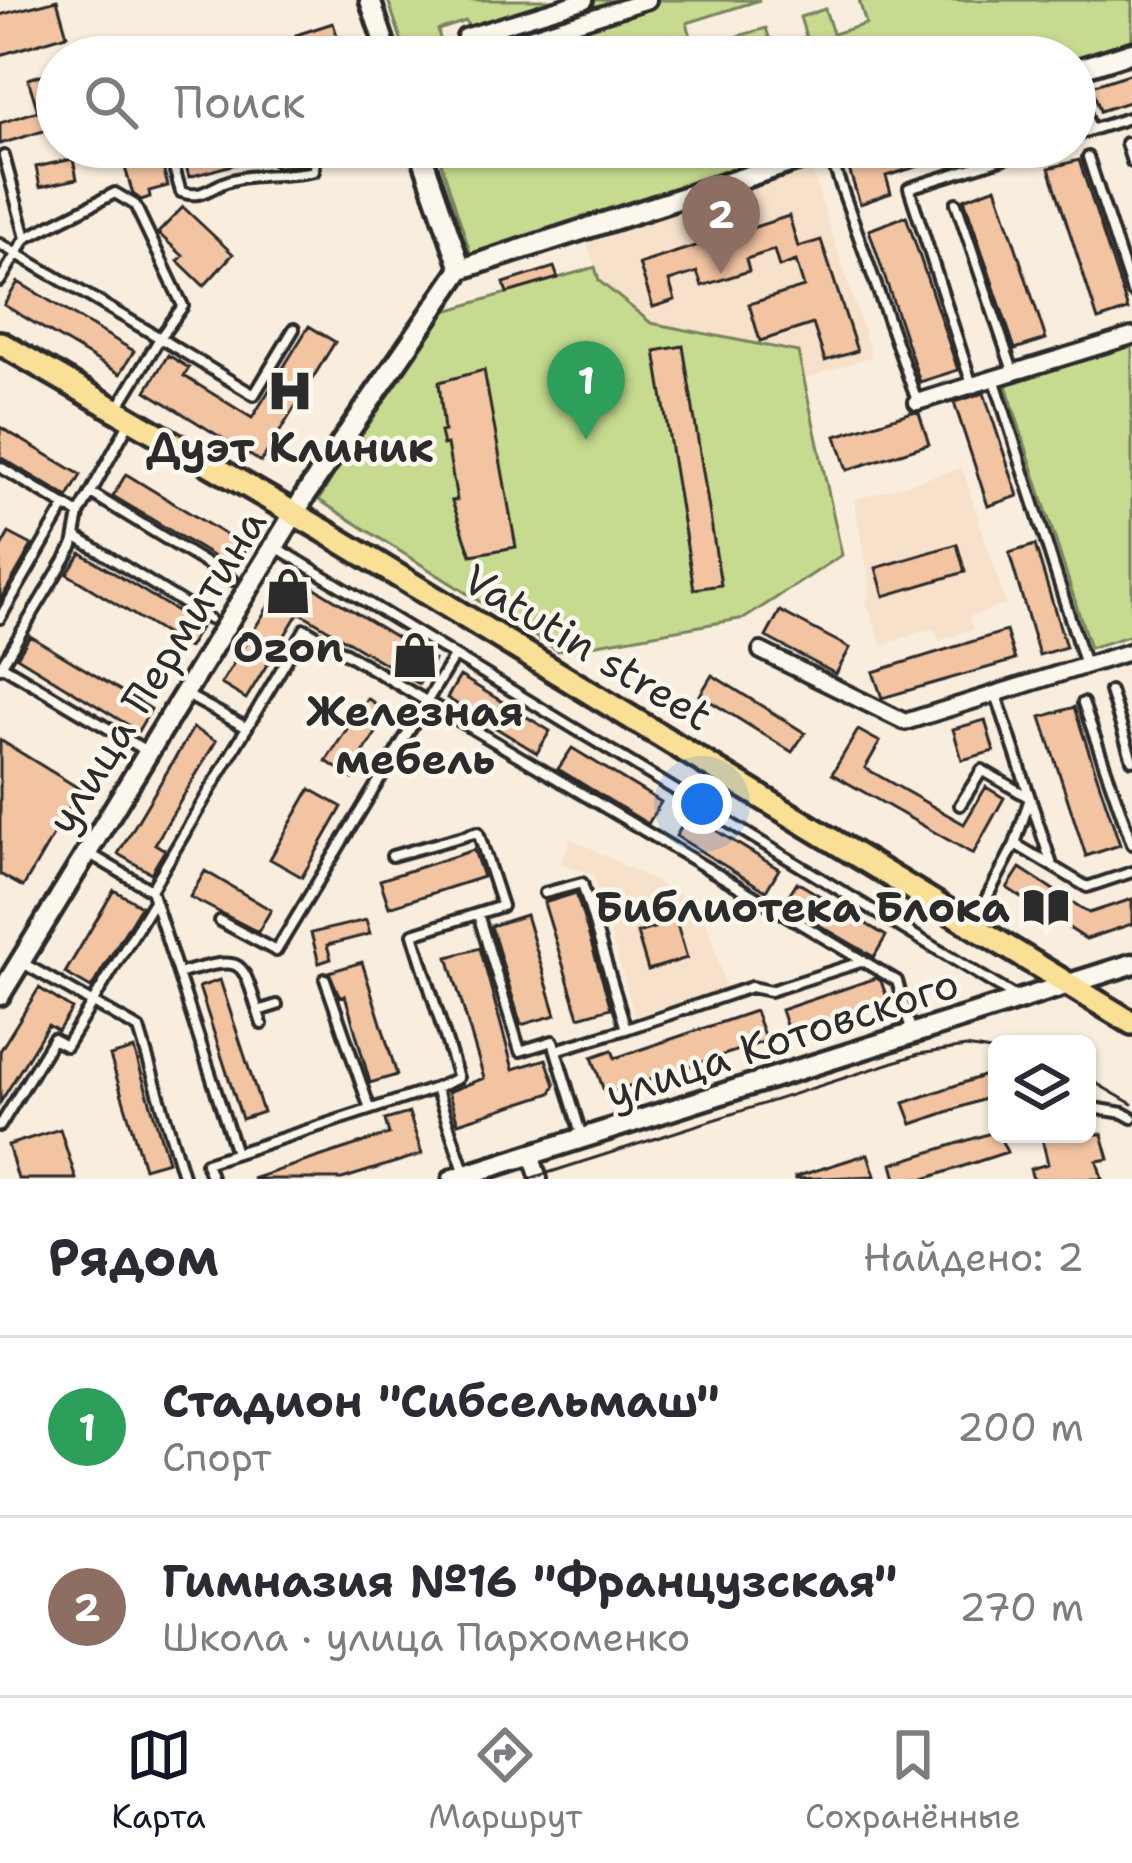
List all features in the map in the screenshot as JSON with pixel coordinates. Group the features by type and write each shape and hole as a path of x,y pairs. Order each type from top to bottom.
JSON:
{"main road":[{"name":"Vatutin street","path":"0,343 1132,1023"}],"street":[{"path":"370,0 382,36"},
{"path":"468,36 584,0"},
{"path":"533,36 648,0"},
{"path":"1096,63 1132,52"},
{"path":"426,168 460,269 775,168"},
{"name":"улица Пермитина","path":"0,995 294,516 460,269"},
{"path":"917,402 1132,336"},
{"path":"761,651 905,722 1132,651"},
{"name":"улица Котовского","path":"459,1177 1132,964"},
{"path":"532,1154 539,1179"}],"lane":[{"path":"1096,128 1132,117"},
{"path":"1126,143 1132,162"},
{"path":"4,156 26,238"},
{"path":"174,168 181,192 195,195 210,193 225,182 290,177 314,168"},
{"path":"840,168 917,402"},
{"path":"972,168 909,188 972,385"},
{"path":"1092,168 1132,292"},
{"path":"0,281 26,238 115,193 134,205 183,306 160,338 123,416 79,514 73,546 1,666 148,752"},
{"path":"956,202 1014,372"},
{"path":"0,244 254,394 294,329"},
{"path":"994,378 1085,667"},
{"path":"0,467 79,514"},
{"path":"91,493 233,580"},
{"path":"0,618 65,506"},
{"path":"75,536 209,619"},
{"path":"276,548 1020,1000"},
{"path":"0,1126 53,1039 66,1046 305,629 897,981 912,1035"},
{"path":"220,921 276,951 454,658"},
{"path":"1109,691 1132,760"},
{"path":"183,693 247,728"},
{"path":"996,694 1052,866"},
{"path":"1083,703 1132,844"},
{"path":"960,805 982,770 1030,798"},
{"path":"971,926 1016,844 1030,798"},
{"path":"208,1178 206,1163 458,1078 413,934 502,907 478,832 392,856"},
{"path":"1016,844 1087,886 1132,872"},
{"path":"87,853 153,895 236,1153"},
{"path":"545,893 582,883 626,1029"},
{"path":"478,914 520,1051 553,1041 583,1138"},
{"path":"20,961 139,1029 184,1179"},
{"path":"178,974 227,961 237,963 244,970 262,1024"},
{"path":"556,1050 751,986 770,991 864,961"},
{"path":"325,979 370,1109"},
{"path":"257,1011 277,1005"},
{"path":"436,1088 459,1177"},
{"path":"1096,1108 1132,1118"}],"shaded area":[{"path":"811,169 872,356 805,379 797,352 651,323 599,280 586,240"},
{"path":"962,468 1006,604 969,617 973,629 939,641 934,628 882,645 867,604 870,583 854,500"},
{"path":"571,838 702,906 726,987 635,1017 593,874 561,863"}],"green space":[{"path":"388,0 760,0 687,23 691,36 471,36 466,21 438,30 439,36 400,36"},
{"path":"859,0 1132,0 1132,44 1096,56 1096,36 806,36 800,17 825,9 833,34 866,24"},
{"path":"766,28 769,36 738,36"},
{"path":"443,168 753,168 472,258"},
{"path":"595,267 599,281 651,323 798,352 842,555 745,618 558,651 319,500 426,317"},
{"path":"1132,345 1132,635 1090,648 1006,385"}],"building":[{"path":"57,0 67,35 36,36 36,44 0,55 0,15"},
{"path":"333,23 337,36 296,36"},
{"path":"1132,73 1132,101 1100,111 1096,85"},
{"path":"36,77 36,105 28,79"},
{"path":"36,112 36,133 0,144 0,123"},
{"path":"36,168 75,168 77,179 40,187"},
{"path":"125,168 163,168 168,186 149,191 150,197 141,200 133,194"},
{"path":"187,168 221,168 189,177"},
{"path":"849,168 912,168 886,176 891,193 860,204"},
{"path":"1049,168 1082,168 1128,310 1098,320"},
{"path":"996,187 1046,339 1015,349 964,199"},
{"path":"183,207 233,254 204,286 178,261 183,256 158,233"},
{"path":"789,216 798,247 821,240 857,351 825,361 813,324 760,341 749,304 804,287 796,261 779,267 774,250 746,259 749,271 702,286 697,272 669,281 675,300 653,307 639,264"},
{"path":"906,216 958,370 920,382 869,230"},
{"path":"554,267 558,278 507,293 504,283"},
{"path":"18,282 134,351 120,374 4,305"},
{"path":"309,326 335,342 261,462 146,391 168,355 189,368 184,376 252,418"},
{"path":"683,346 721,585 694,589 655,351"},
{"path":"484,370 516,547 471,555 452,501 457,500 447,444 443,445 440,432 444,431 439,382"},
{"path":"984,393 1018,496 988,506 954,402"},
{"path":"919,413 929,444 847,470 836,436"},
{"path":"0,427 81,475 68,497 0,457"},
{"path":"126,474 247,548 234,569 113,496"},
{"path":"9,533 32,545 0,601 0,549"},
{"path":"957,544 965,572 884,596 876,568"},
{"path":"1035,545 1066,647 1039,655 1009,553"},
{"path":"81,553 201,626 188,648 67,574"},
{"path":"289,572 434,660 419,684 299,612 246,699 221,684"},
{"path":"780,611 850,648 836,674 766,637"},
{"path":"1006,631 1015,660 882,698 873,672"},
{"path":"30,636 151,709 138,731 17,657"},
{"path":"712,675 805,733 792,752 700,695"},
{"path":"460,676 550,731 537,753 447,698"},
{"path":"367,698 389,713 363,753 368,756 353,779 326,761"},
{"path":"1074,707 1120,845 1086,856 1041,717"},
{"path":"985,720 994,751 962,760 953,729"},
{"path":"193,728 216,741 155,844 165,850 151,873 118,854"},
{"path":"858,730 880,742 865,768 964,824 986,787 1004,798 973,854 832,774"},
{"path":"0,740 80,789 23,887 0,874"},
{"path":"572,748 661,802 648,824 558,769"},
{"path":"310,789 342,807 302,877 270,859"},
{"path":"689,814 779,869 766,891 676,836"},
{"path":"474,850 483,877 389,907 380,880"},
{"path":"1020,868 1089,913 1132,899 1132,924 1086,939 1007,888"},
{"path":"205,871 271,910 258,932 190,897"},
{"path":"797,882 886,936 874,957 783,904"},
{"path":"114,890 141,906 91,988 65,973"},
{"path":"576,893 611,1008 579,1017 544,903"},
{"path":"526,915 556,1015 521,1025 491,926"},
{"path":"366,920 370,934 327,945 331,959 319,963 311,933"},
{"path":"676,921 687,958 648,970 637,933"},
{"path":"480,948 513,1069 546,1059 555,1085 551,1093 458,1123 448,1092 484,1078 448,957"},
{"path":"362,962 397,1075 370,1083 345,995 340,997 329,972"},
{"path":"876,978 888,1001 789,1034 781,1010"},
{"path":"220,980 263,1112 242,1119 199,987"},
{"path":"39,988 72,1009 58,1031 48,1025 0,1103 0,1051"},
{"path":"755,1011 766,1041 605,1094 592,1057 612,1050 615,1058"},
{"path":"134,1049 168,1161 144,1168 110,1056"},
{"path":"986,1075 988,1081 988,1098 912,1124 904,1103"},
{"path":"409,1113 422,1154 342,1179 252,1179 389,1134 385,1120"},
{"path":"60,1129 76,1179 18,1179 8,1145"},
{"path":"988,1134 988,1143 1003,1143 1007,1152 924,1179 896,1179 892,1164"},
{"path":"1096,1134 1102,1134 1109,1159 1097,1161 1102,1179 1033,1179 1030,1169 1048,1164 1043,1143 1096,1143"},
{"path":"868,1154 875,1176 795,1177"}],"tram line":[{"path":"529,1179 919,1054 966,1047 988,1051"},
{"path":"1096,1083 1132,1104"}],"place":[{"name":"Гимназия №16 \"Французская\"","path":"721,274"},
{"name":"Дуэт Клиник","path":"290,391"},
{"name":"Стадион \"Сибсельмаш\"","path":"586,440"},
{"name":"Ozon","path":"288,591"},
{"name":"Железная мебель","path":"415,655"},
{"name":"Библиотека Блока","path":"1046,907"}]}
